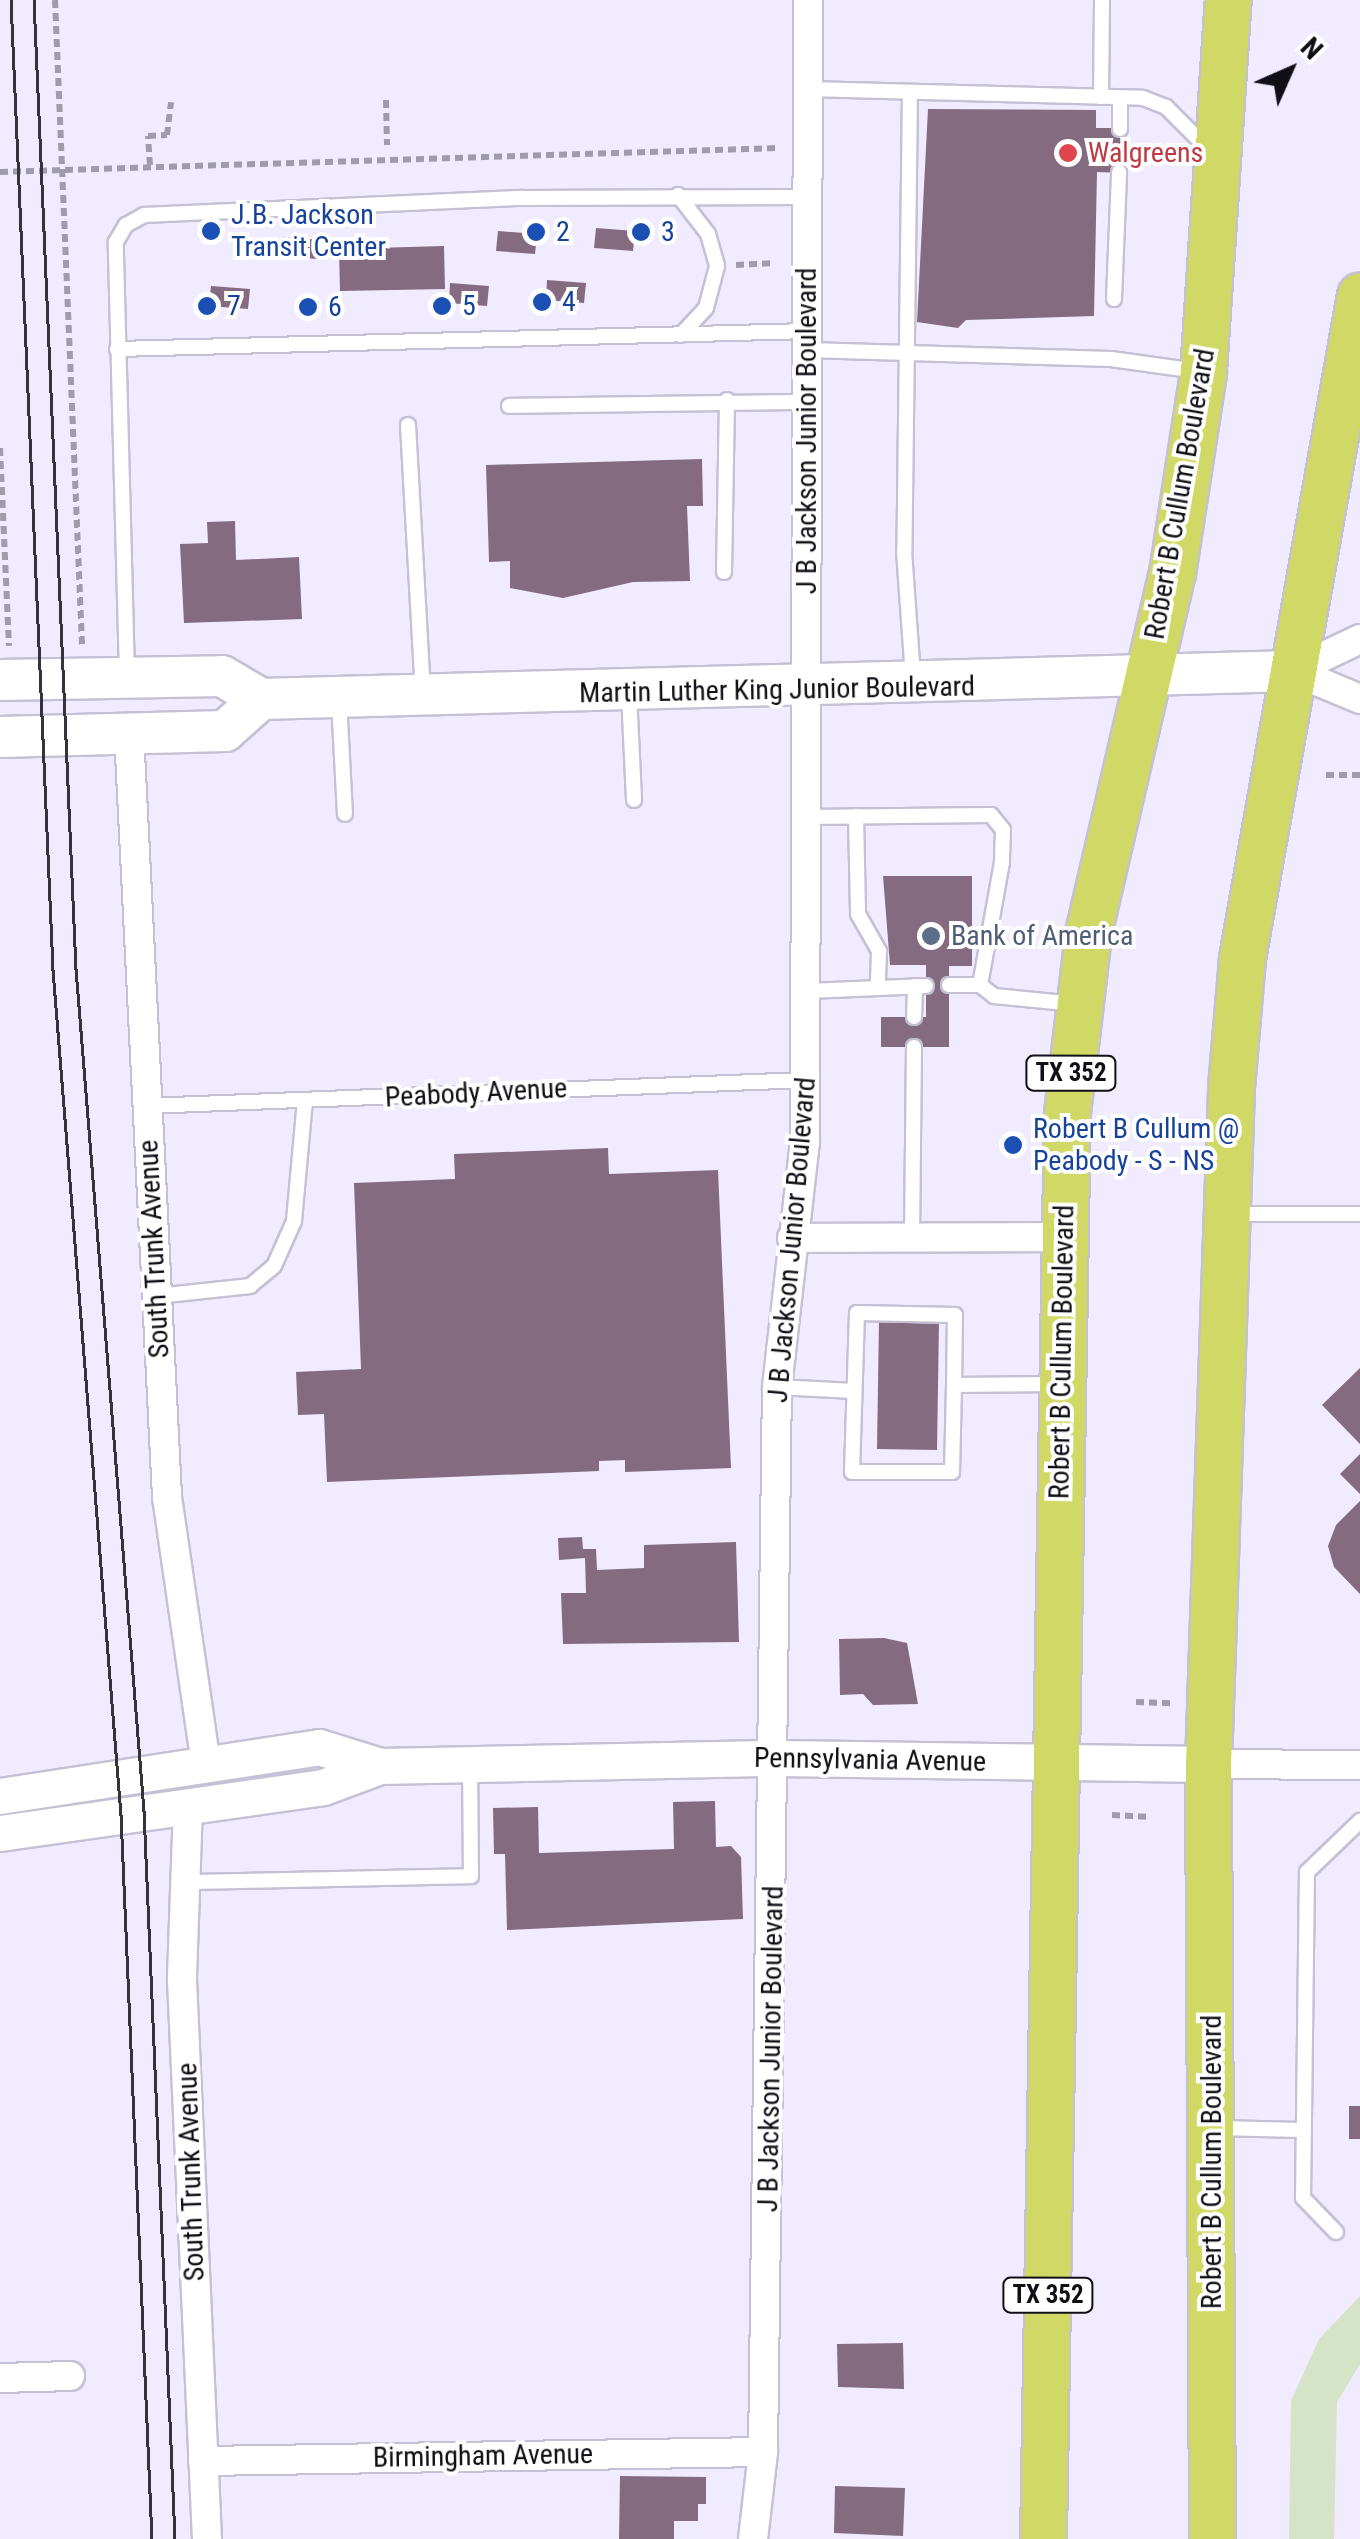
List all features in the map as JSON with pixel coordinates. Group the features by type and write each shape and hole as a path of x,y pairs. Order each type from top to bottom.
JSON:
{"main road":[{"name":"Robert B Cullum Boulevard","path":"1043,2539 1059,1762 1062,1237 1079,1004 1113,807 1146,681 1203,372 1228,0"},
{"name":"Robert B Cullum Boulevard","path":"1212,2539 1213,2128 1208,1764 1225,1214 1242,958 1360,296"},
{"path":"0,738 226,731 261,700 222,676 126,676 4,663"},
{"name":"Martin Luther King Junior Boulevard","path":"261,700 1146,681 1293,671"}],"street":[{"name":"J B Jackson Junior Boulevard","path":"753,2539 763,2452 776,1758 777,1387 806,1080 808,990 808,0"},
{"name":"Martin Luther King Junior Boulevard","path":"1293,671 1360,639"},
{"name":"Martin Luther King Junior Boulevard","path":"1293,671 1360,699"},
{"name":"South Trunk Avenue","path":"128,732 167,1497 206,1764"},
{"path":"792,1238 1062,1237"},
{"name":"Pennsylvania Avenue","path":"0,1796 318,1746 380,1766"},
{"name":"Pennsylvania Avenue","path":"0,1833 322,1787 380,1766 776,1758 1360,1766"},
{"name":"South Trunk Avenue","path":"188,1805 182,1980 207,2539"},
{"path":"0,2378 70,2376"},
{"name":"Birmingham Avenue","path":"203,2460 763,2452"}],"lane":[{"path":"1101,98 1102,0"},
{"path":"808,89 1143,98 1166,107 1220,160"},
{"path":"910,92 905,354 914,687"},
{"path":"1120,98 1120,128"},
{"path":"1114,299 1118,172"},
{"path":"678,195 708,234 717,266 706,308 681,335"},
{"path":"126,676 116,242 144,215 678,195 808,197"},
{"path":"117,349 681,335 807,341 905,354 1111,359 1203,372"},
{"path":"509,406 727,400 807,402"},
{"path":"724,572 727,400"},
{"path":"408,424 423,697"},
{"path":"629,693 634,800"},
{"path":"338,698 345,814"},
{"path":"856,816 858,914 879,951 878,988"},
{"path":"808,817 991,816 1003,830 980,984"},
{"path":"949,985 980,984 994,996 1079,1004"},
{"path":"808,990 920,986 914,1017"},
{"path":"912,1238 914,1047"},
{"name":"Peabody Avenue","path":"146,1106 806,1080"},
{"path":"157,1296 250,1286 274,1266 294,1221 304,1101"},
{"path":"1225,1214 1360,1214"},
{"path":"857,1313 955,1315 954,1385 952,1472 852,1472 857,1313"},
{"path":"954,1385 1061,1384"},
{"path":"777,1387 854,1391"},
{"path":"188,1882 470,1876 470,1764"},
{"path":"1336,2232 1303,2198 1307,1872 1360,1821"},
{"path":"1213,2128 1304,2130"}],"path":[{"path":"55,0 82,645"},
{"path":"386,100 387,144"},
{"path":"150,165 148,136 167,135 171,102"},
{"path":"0,172 777,148"},
{"path":"0,448 4,663"},
{"path":"1326,775 1360,775"},
{"path":"1136,1702 1172,1703"},
{"path":"1112,1816 1150,1817"}],"green space":[{"path":"1360,2296 1360,2364 1337,2402 1334,2539 1289,2539 1291,2401 1319,2339"}],"building":[{"name":"Walgreens","path":"928,109 1096,110 1096,128 1125,128 1124,173 1097,172 1094,316 966,320 958,328 917,322"},
{"path":"596,228 635,231 633,251 594,248"},
{"path":"498,231 537,234 535,254 496,251"},
{"path":"283,237 322,240 320,259 281,257"},
{"path":"444,246 445,289 340,291 339,249"},
{"path":"547,280 586,283 584,303 546,300"},
{"path":"450,283 489,286 487,306 449,303"},
{"path":"211,286 250,289 248,309 209,306"},
{"path":"702,459 703,506 687,506 690,581 633,582 563,598 510,588 510,561 489,562 486,465"},
{"path":"235,521 236,560 299,557 302,619 184,623 180,544 208,543 207,522"},
{"name":"Bank of America","path":"883,876 972,876 972,966 949,966 949,1047 881,1047 881,1017 926,1017 926,965 890,965"},
{"path":"608,1148 609,1174 718,1170 731,1468 625,1472 625,1460 599,1461 599,1471 327,1482 324,1414 298,1415 296,1372 361,1369 354,1183 455,1179 454,1154"},
{"path":"879,1320 939,1321 937,1450 877,1449"},
{"path":"1360,1368 1360,1444 1322,1405"},
{"path":"1360,1454 1360,1494 1340,1474"},
{"path":"1360,1501 1360,1594 1334,1567 1328,1546 1336,1525"},
{"path":"582,1537 583,1549 596,1549 597,1570 644,1568 644,1545 736,1542 739,1642 563,1644 561,1593 586,1593 585,1558 559,1560 558,1538"},
{"path":"884,1638 907,1643 918,1704 873,1705 863,1694 840,1695 839,1639"},
{"path":"715,1801 716,1847 731,1846 741,1857 743,1919 507,1930 505,1854 494,1854 493,1808 538,1807 539,1853 674,1849 673,1802"},
{"path":"1349,2106 1360,2106 1360,2139 1349,2139"},
{"path":"903,2343 904,2389 838,2387 837,2344"},
{"path":"620,2476 706,2477 706,2504 698,2504 698,2521 674,2521 674,2539 619,2539"},
{"path":"835,2486 905,2488 903,2536 834,2533"}],"tram line":[{"path":"11,0 53,970 121,1815 152,2539"},
{"path":"34,0 76,969 144,1811 175,2539"}],"place":[{"name":"Walgreens","path":"1068,153"},
{"name":"J.B. Jackson Transit Center","path":"211,231"},
{"name":"2","path":"536,232"},
{"name":"3","path":"641,232"},
{"name":"4","path":"542,302"},
{"name":"7","path":"207,306"},
{"name":"5","path":"442,306"},
{"name":"6","path":"308,307"},
{"name":"Bank of America","path":"931,936"},
{"name":"Robert B Cullum @ Peabody - S - NS","path":"1013,1145"}]}
